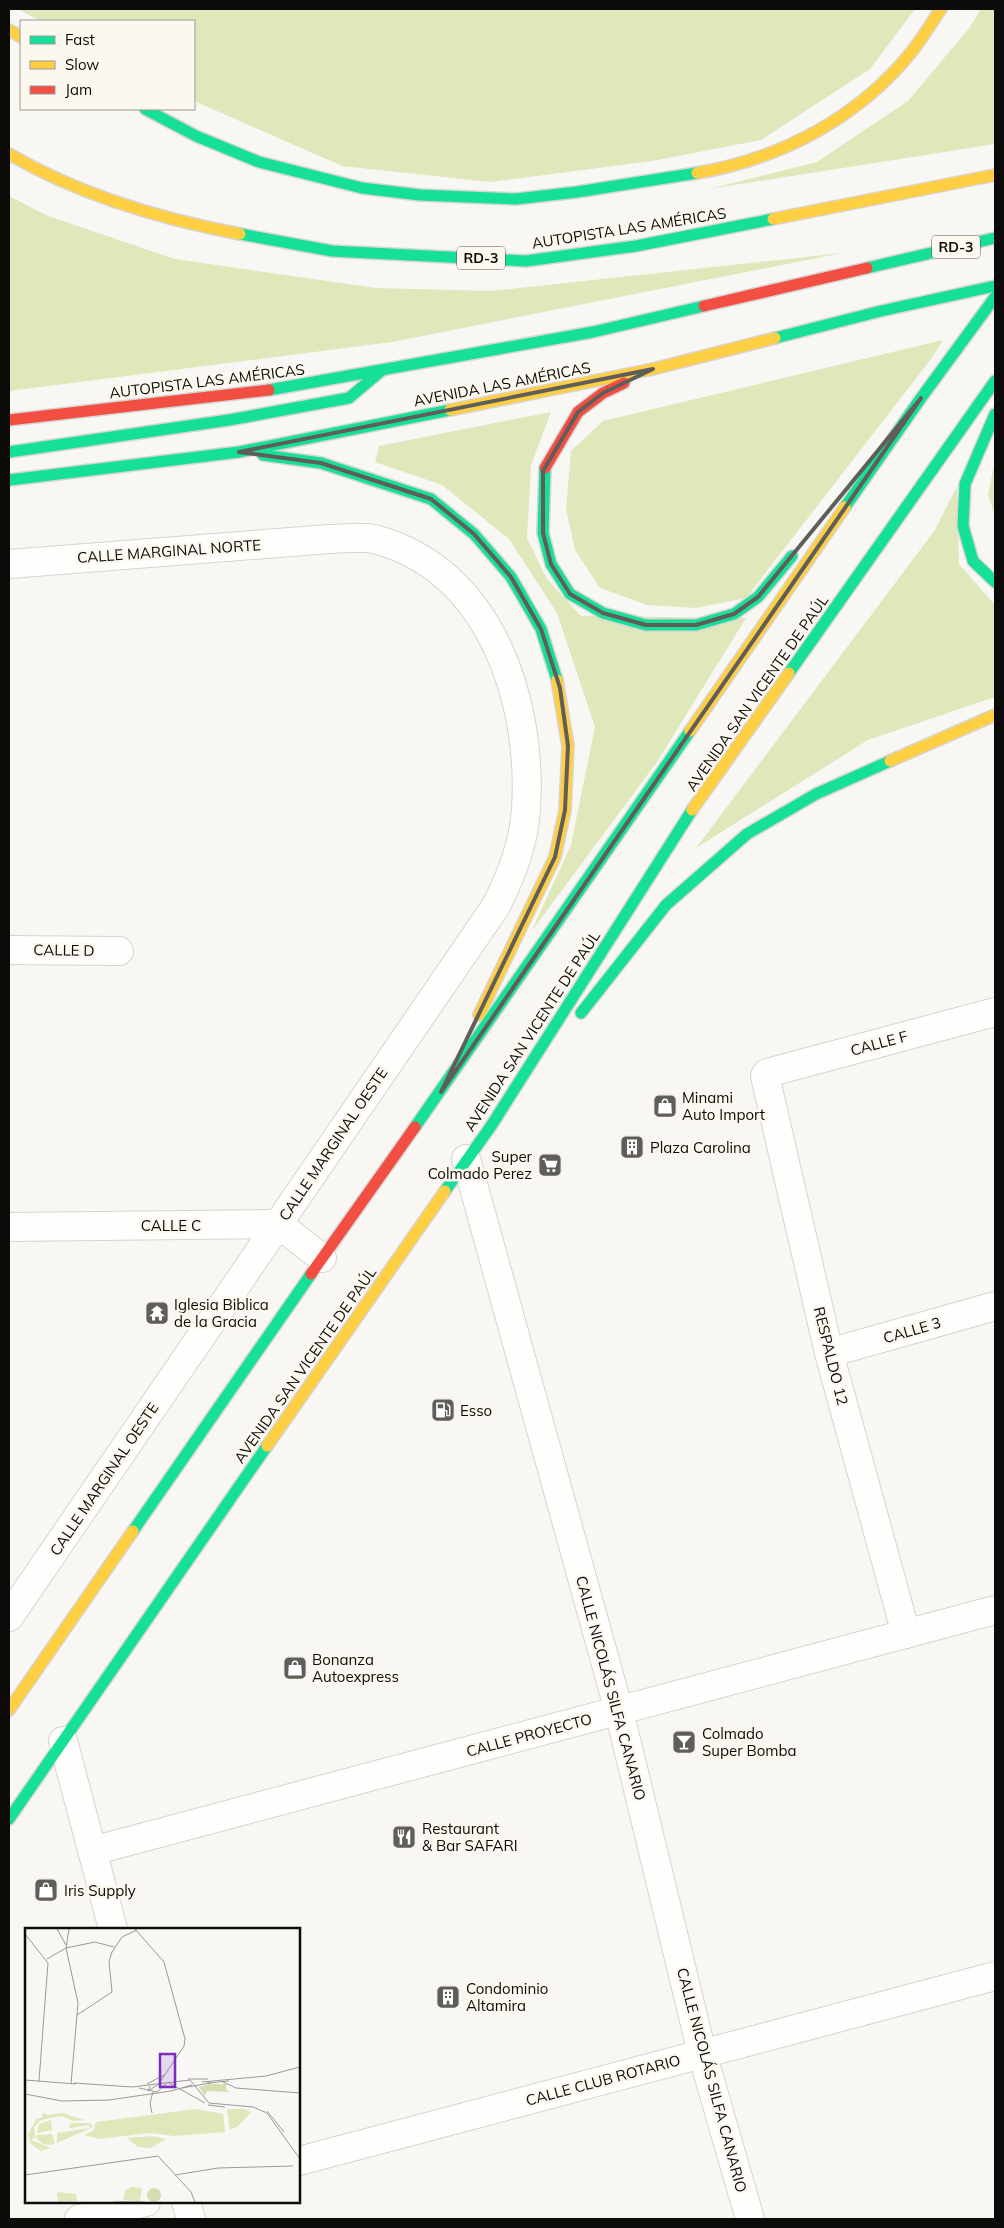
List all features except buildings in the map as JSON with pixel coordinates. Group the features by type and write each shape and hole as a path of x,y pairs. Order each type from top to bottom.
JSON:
{"main road":[{"path":"147,110 196,136 259,162 362,188 420,195 516,199 568,193 714,170 759,159 821,130 871,94 913,50 941,9"},
{"path":"9,30 20,36"},
{"name":"AUTOPISTA LAS AMÉRICAS","path":"9,154 40,172 110,198 195,226 332,251 526,261 636,246 995,175"},
{"name":"AUTOPISTA LAS AMÉRICAS","path":"9,420 249,394 593,332 995,238"},
{"name":"AVENIDA LAS AMÉRICAS","path":"9,480 239,452 653,369 881,311 995,286"},
{"path":"9,1710 322,1258 441,1092 921,398 995,297"},
{"path":"653,369 604,393 578,412 543,471 543,533 551,564 570,594 603,613 646,625 696,625 734,614 758,597 802,544"},
{"path":"9,452 229,420 348,398 382,370"},
{"name":"AVENIDA SAN VICENTE DE PAÚL","path":"9,1819 466,1159 491,1126 674,836 995,381"},
{"path":"821,520 921,398"},
{"path":"995,414 965,484 963,526 974,561 995,582"},
{"path":"239,452 321,463 430,499 474,534 511,576 541,629 560,688 568,746 565,810 554,857 441,1092"},
{"path":"576,1019 666,905 747,834 816,794 995,715"},
{"path":"491,1126 564,1035"}],"street":[{"name":"CALLE MARGINAL NORTE","path":"9,564 329,539 373,539 414,554 455,585 492,632"},
{"name":"CALLE MARGINAL OESTE","path":"9,1618 496,906 514,870 526,810 525,756 514,688 492,632"},
{"name":"CALLE D","path":"9,950 119,951"},
{"name":"CALLE F","path":"764,1076 768,1073 995,1012"},
{"name":"RESPALDO 12","path":"764,1076 829,1353 906,1634"},
{"name":"CALLE NICOLÁS SILFA CANARIO","path":"466,1159 619,1712 702,2053 750,2219"},
{"name":"CALLE C","path":"9,1227 278,1224"},
{"path":"278,1224 322,1258"},
{"name":"CALLE 3","path":"829,1353 995,1306"},
{"name":"CALLE PROYECTO","path":"92,1851 619,1712 995,1610"},
{"path":"63,1741 113,1928"},
{"name":"CALLE CLUB ROTARIO","path":"300,2161 995,1976"},
{"path":"79,2219 142,2203"},
{"path":"186,2203 191,2219"}],"highlighted area":[{"path":"653,369 603,393 578,412 543,471 543,533 551,564 570,594 603,613 646,625 696,625 734,614 758,597 921,398 441,1092 555,857 565,810 568,746 560,688 541,629 511,577 474,534 431,499 321,463 239,452"}],"green space":[{"path":"18,9 915,9 870,69 761,140 652,161 490,182 342,166 195,101 195,20 38,20"},
{"path":"981,9 995,9 995,144 709,189 817,162 908,101 970,27"},
{"path":"9,196 48,216 175,259 376,288 491,291 843,253 392,342 9,391"},
{"path":"943,340 931,359 746,598 696,608 647,605 600,588 575,550 566,509 571,451 603,421"},
{"path":"551,412 531,465 527,538 547,579 581,616 746,618 657,762 531,932 571,845 595,727 557,613 509,539 442,485 375,462 379,446"},
{"path":"995,460 995,515 988,495"},
{"path":"957,486 959,564 995,605 995,697 868,740 696,848 935,530"}],"traffic: fast":[{"path":"147,110 196,136 259,162 362,188 420,195 516,199 577,192 697,173"},
{"path":"240,234 332,251 526,261 636,246 773,219"},
{"path":"867,268 995,238"},
{"path":"775,338 881,311 995,286"},
{"path":"845,507 921,398 995,297"},
{"path":"269,390 593,332 704,306"},
{"path":"9,452 229,420 349,398 381,371"},
{"path":"789,673 995,381"},
{"path":"9,480 239,452 450,410"},
{"path":"995,414 965,484 963,526 973,561 995,582"},
{"path":"263,455 321,463 431,499 474,534 511,577 541,629 557,680"},
{"path":"545,468 543,533 551,564 570,594 603,613 646,625 696,625 734,614 758,597 792,556"},
{"path":"415,1127 690,731"},
{"path":"581,1013 666,905 747,834 816,794 890,761"},
{"path":"445,1191 491,1126 692,810"},
{"path":"133,1531 311,1274"},
{"path":"9,1819 267,1446"}],"traffic: slow":[{"path":"697,173 759,157 788,146 844,115 869,96 892,74 913,50 941,9"},
{"path":"9,30 20,36"},
{"path":"9,154 64,182 121,204 180,221 240,234"},
{"path":"773,219 995,175"},
{"path":"450,410 653,369 775,338"},
{"path":"690,731 845,507"},
{"path":"692,810 789,673"},
{"path":"479,1015 555,857 565,810 568,746 557,680"},
{"path":"890,761 995,715"},
{"path":"267,1446 445,1191"},
{"path":"9,1710 133,1531"}],"traffic: jam":[{"path":"704,306 867,268"},
{"path":"545,468 578,412 603,393 624,383"},
{"path":"9,420 269,390"},
{"path":"311,1274 415,1127"}],"place":[{"name":"Minami Auto Import","path":"665,1106"},
{"name":"Plaza Carolina","path":"632,1147"},
{"name":"Super Colmado Perez","path":"550,1165"},
{"name":"Iglesia Biblica de la Gracia","path":"157,1313"},
{"name":"Esso","path":"443,1410"},
{"name":"Bonanza Autoexpress","path":"295,1668"},
{"name":"Colmado Super Bomba","path":"684,1742"},
{"name":"Restaurant & Bar SAFARI","path":"404,1837"},
{"name":"Iris Supply","path":"46,1890"},
{"name":"Condominio Altamira","path":"448,1997"}]}
